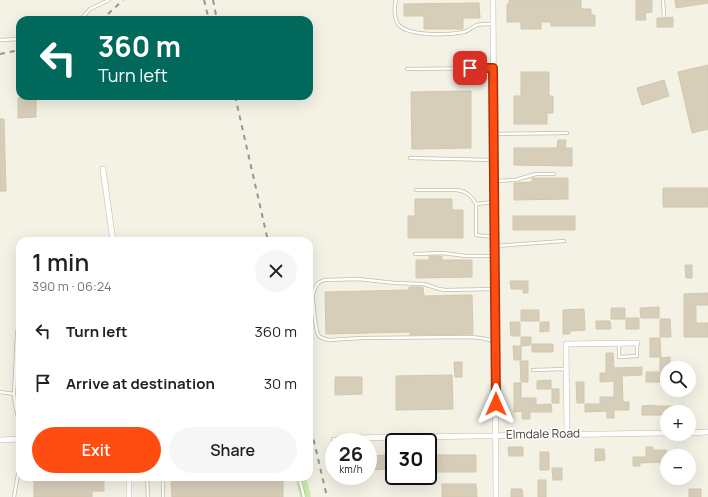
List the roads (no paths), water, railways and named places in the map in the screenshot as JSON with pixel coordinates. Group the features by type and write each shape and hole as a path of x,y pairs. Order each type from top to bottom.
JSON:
{"street":[{"path":"493,0 496,497"},
{"path":"103,169 112,237"},
{"path":"567,434 566,344 637,343"},
{"path":"696,432 708,432"},
{"name":"Elmdale Road","path":"377,437 660,433"},
{"path":"0,440 16,439"},
{"path":"129,481 129,497"}],"lane":[{"path":"84,16 90,9 109,0"},
{"path":"396,0 394,13 398,24 408,30 420,34 459,33 466,32 479,25 493,24"},
{"path":"663,0 664,16"},
{"path":"0,40 16,39"},
{"path":"407,69 493,68"},
{"path":"494,134 567,133"},
{"path":"410,158 494,160"},
{"path":"494,181 522,179 536,174 554,174"},
{"path":"416,190 456,190 463,191 468,194 473,198 476,204 476,235 495,238"},
{"path":"476,204 494,202"},
{"path":"495,246 564,241"},
{"path":"415,254 443,253 466,256 495,256"},
{"path":"495,289 445,290 424,284 358,279 324,280 318,283 313,294 317,332 319,336 328,340 362,338 470,337 495,341"},
{"path":"619,344 619,357 625,357 637,356 637,343"},
{"path":"16,354 14,394 16,407"},
{"path":"533,370 566,369"},
{"path":"0,392 14,394"},
{"path":"14,497 17,481"},
{"path":"148,481 148,497"},
{"path":"163,481 163,497"},
{"path":"300,481 304,497"}],"railway":[{"path":"105,16 123,0"},
{"path":"204,0 208,16"},
{"path":"213,0 216,16"},
{"path":"0,54 16,51"},
{"path":"236,100 267,237"},
{"path":"313,437 327,497"}]}
